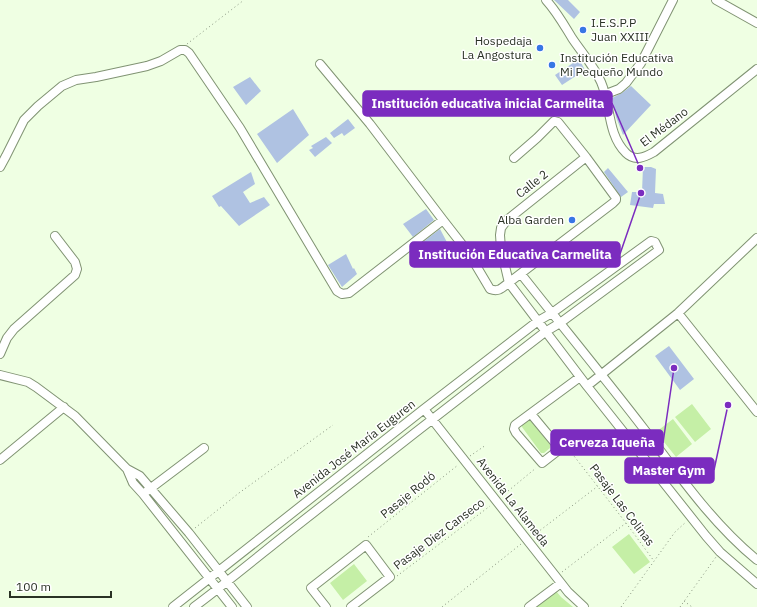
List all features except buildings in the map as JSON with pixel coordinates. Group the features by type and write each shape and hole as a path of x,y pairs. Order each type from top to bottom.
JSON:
{"street":[{"name":"El Médano","path":"546,0 560,17 572,38 599,77 606,94 610,122 619,143 627,155 633,158 643,158 654,152 757,69"},
{"path":"606,94 619,89 626,83 641,63 673,0"},
{"path":"716,0 757,23"},
{"path":"0,167 24,120 62,86 76,80 147,66 161,61 180,50 183,50 189,53 240,128 337,291 342,294 349,293 443,220"},
{"path":"320,64 370,124 468,252 490,289 494,291 509,283 521,274 614,202 616,198 558,122 554,121 514,158"},
{"name":"Calle 2","path":"509,283 501,249 501,228 507,220 586,157"},
{"path":"0,354 7,338 14,329 75,276 77,269 74,262 55,236"},
{"path":"587,386 678,314 757,238"},
{"name":"Avenida José María Euguren","path":"173,607 538,321 552,313 651,240 655,242 659,250 560,323 545,332 432,419 194,607"},
{"path":"521,274 602,374 705,508 732,538 757,560"},
{"path":"600,278 608,288"},
{"path":"509,283 545,332 690,517 720,552 757,584"},
{"path":"678,314 756,409"},
{"path":"0,375 28,382 64,406 91,431 127,470 132,483 143,494 232,607"},
{"path":"530,414 560,449 542,463 516,433 514,429 515,425 580,377"},
{"path":"0,460 64,406"},
{"name":"Avenida La Alameda","path":"424,409 558,580 584,607"},
{"path":"143,494 204,448"},
{"path":"127,470 140,476 151,488 189,533 247,607"},
{"path":"326,607 310,588 366,545 390,577 351,607"},
{"path":"529,607 558,580"}],"path":[{"path":"183,50 188,43 244,0"},
{"path":"189,533 239,493 333,425"},
{"name":"Pasaje Rodó","path":"366,545 368,538 465,460 486,445"},
{"name":"Pasaje Las Colinas","path":"560,449 567,446 654,561"},
{"name":"Pasaje Diez Canseco","path":"390,577 397,576 496,501 542,463"},
{"path":"442,607 598,486"},
{"path":"621,607 675,532 690,517"},
{"path":"558,580 626,522"},
{"path":"680,607 720,552"},
{"path":"684,601 692,607"}],"green space":[{"path":"692,404 711,429 695,442 675,417"},
{"path":"673,419 692,444 676,457 656,432"},
{"path":"528,420 531,421 551,446 544,453 541,453 522,427 522,424"},
{"path":"629,534 650,562 634,574 612,547"},
{"path":"354,564 367,581 343,600 330,583"},
{"path":"556,591 573,607 535,607"}],"place":[{"name":"I.E.S.P.P Juan XXIII","path":"583,30"},
{"name":"Hospedaja La Angostura","path":"540,48"},
{"name":"Institución Educativa Mi Pequeño Mundo","path":"552,65"},
{"name":"Institución educativa inicial Carmelita","path":"640,168"},
{"name":"Institución Educativa Carmelita","path":"641,193"},
{"name":"Alba Garden","path":"572,220"},
{"name":"Cerveza Iqueña","path":"674,368"},
{"name":"Master Gym","path":"728,405"}]}
